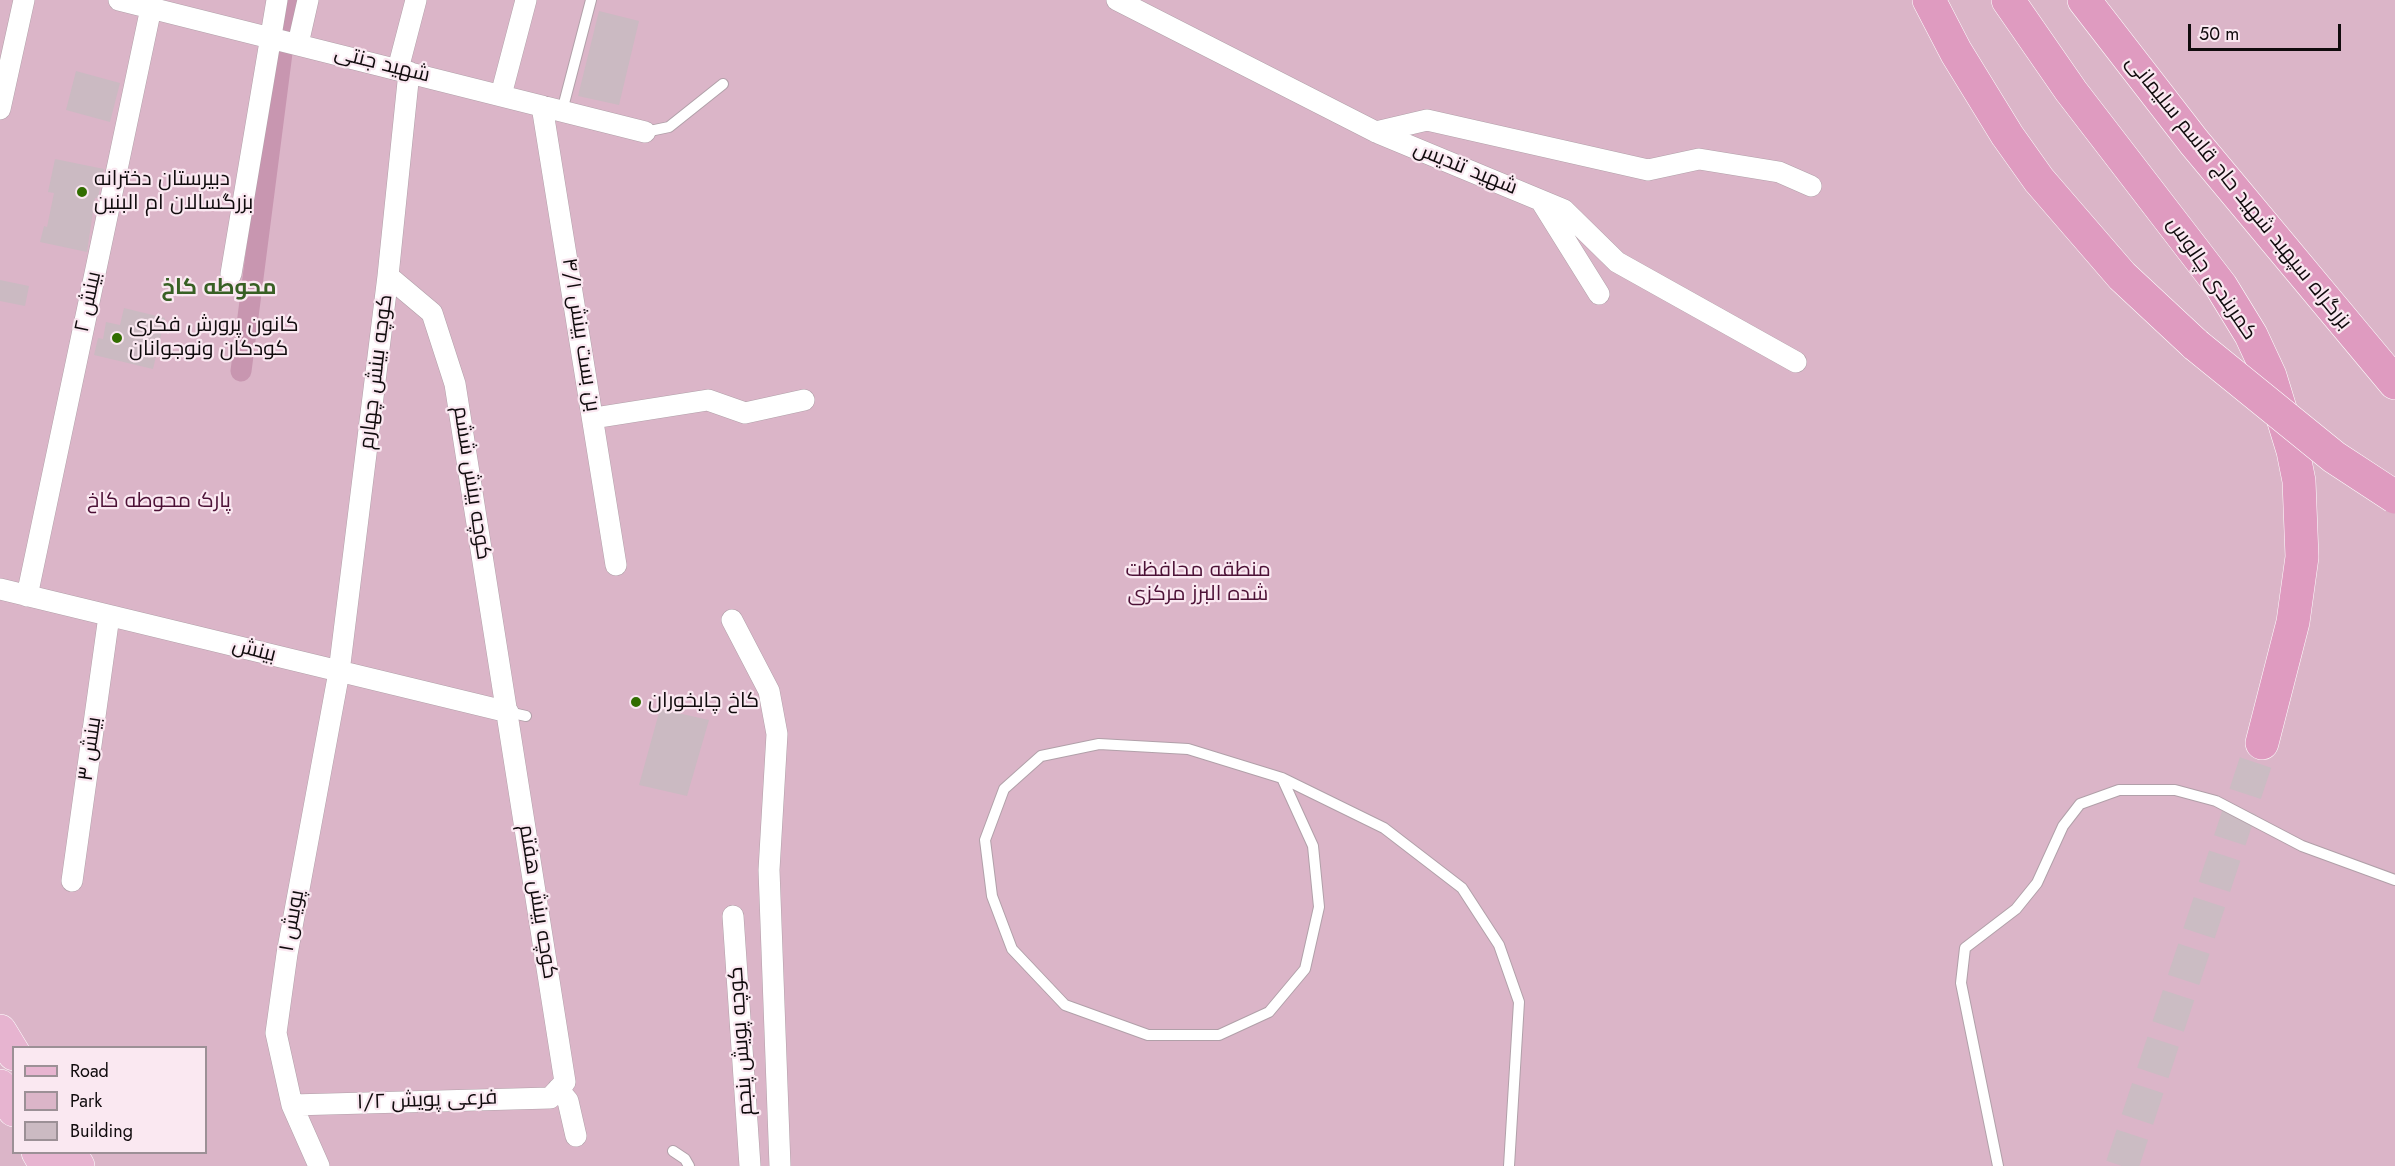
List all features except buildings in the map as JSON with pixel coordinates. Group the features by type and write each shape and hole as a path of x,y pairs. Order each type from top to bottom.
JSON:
{"highway":[{"path":"1929,0 2007,135 2039,180 2122,276 2196,345 2334,457 2395,497"},
{"name":"کمربندی چالوس","path":"2008,0 2072,91 2221,286 2251,335 2270,376 2293,451 2299,480 2302,557 2293,622 2262,743"},
{"name":"بزرگراه سپهبد شهید حاج قاسم سلیمانی","path":"2084,0 2194,142 2395,383"}],"main road":[{"path":"0,1030 12,1051"},
{"path":"0,1086 12,1107"}],"street":[{"path":"0,109 24,0"},
{"name":"شهید جنتی","path":"119,0 645,132"},
{"path":"277,0 284,41"},
{"path":"231,274 284,41 308,0"},
{"name":"کوچه بینش چهارم","path":"339,672 388,276 404,71 416,0"},
{"path":"501,95 526,0"},
{"name":"شهید تندیس","path":"1117,0 1376,132 1564,210 1617,262 1796,362"},
{"name":"بینش ۲","path":"27,596 151,8"},
{"name":"بن بست بینش ۴/۱","path":"552,108 616,565"},
{"path":"1376,132 1427,120 1648,170 1699,159 1779,172 1811,186"},
{"path":"1541,201 1599,294"},
{"name":"کوچه بینش ششم","path":"388,276 432,313 455,384 517,714"},
{"path":"594,418 708,400 745,413 804,400"},
{"name":"بینش","path":"0,589 517,714"},
{"name":"بینش ۳","path":"72,882 110,616"},
{"path":"732,620 770,691 777,734 769,870 780,1166"},
{"name":"پویش ۱","path":"319,1166 292,1105 276,1033 287,954 339,672"},
{"name":"کوچه بینش هفتم","path":"517,714 565,1082 558,1089"},
{"name":"کوچه پویش پنجم","path":"733,916 750,1166"},
{"path":"558,1089 568,1101 576,1136"},
{"name":"فرعی پویش ۱/۲","path":"292,1105 550,1098 558,1089"}],"lane":[{"path":"552,108 591,0"},
{"path":"645,132 669,128 723,84"},
{"path":"1282,778 1313,846 1319,907 1305,969 1269,1012 1219,1035 1148,1035 1065,1005 1012,949 992,896 985,840 1004,789 1041,756 1099,744 1188,749 1282,778 1384,828 1462,888 1498,945 1519,1002 1509,1166"},
{"path":"1998,1166 1961,983 1965,948 2016,909 2037,883 2063,826 2080,804 2119,790 2175,790 2216,801 2302,846 2395,880"},
{"path":"673,1151 689,1166"}],"green space":[{"name":"منطقه محافظت شده البرز مرکزی","path":"0,0 2395,0 2395,1166 0,1166"}],"waterway":[{"path":"241,371 282,53 293,0"}],"tunnel":[{"path":"2122,1166 2262,743"}],"place":[{"name":"دبیرستان دخترانه بزرگسالان ام البنین","path":"82,192"},
{"name":"کانون پرورش فکری کودکان ونوجوانان","path":"117,338"},
{"name":"کاخ چایخوران","path":"636,702"}],"district":[{"name":"محوطه کاخ","path":"219,289"}],"park label":[{"name":"پارک محوطه کاخ","path":"159,502"}]}
